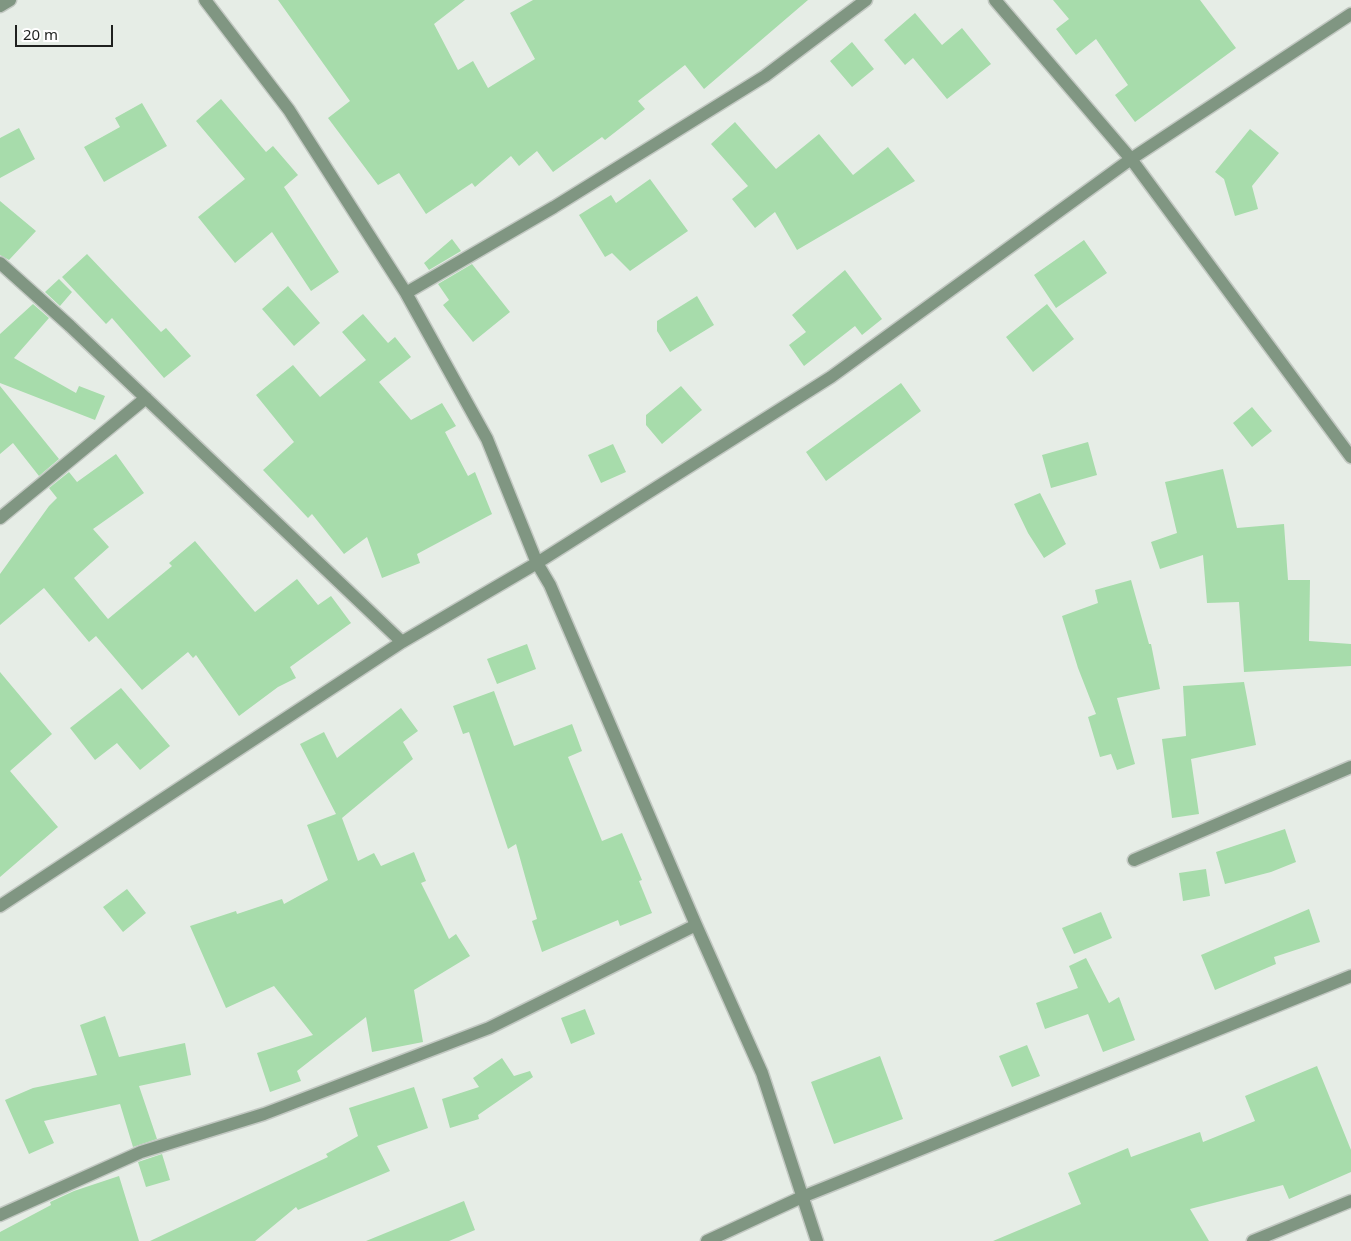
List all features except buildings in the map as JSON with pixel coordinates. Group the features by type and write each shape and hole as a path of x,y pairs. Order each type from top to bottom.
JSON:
{"street":[{"path":"0,6 10,0"},
{"path":"205,0 289,110 406,293 487,439 537,563 550,585 696,925 762,1073 817,1241"},
{"path":"406,293 554,207 765,76 866,0"},
{"path":"995,0 1131,159 1351,457"},
{"path":"0,906 402,642 537,563 831,377 1131,159 1349,19"},
{"path":"0,263 146,398 402,642"},
{"path":"0,518 146,398"},
{"path":"1134,860 1351,767"},
{"path":"0,1215 140,1152 264,1114 489,1028 696,925"},
{"path":"707,1241 802,1197 1351,976"},
{"path":"1254,1241 1351,1201"}]}
